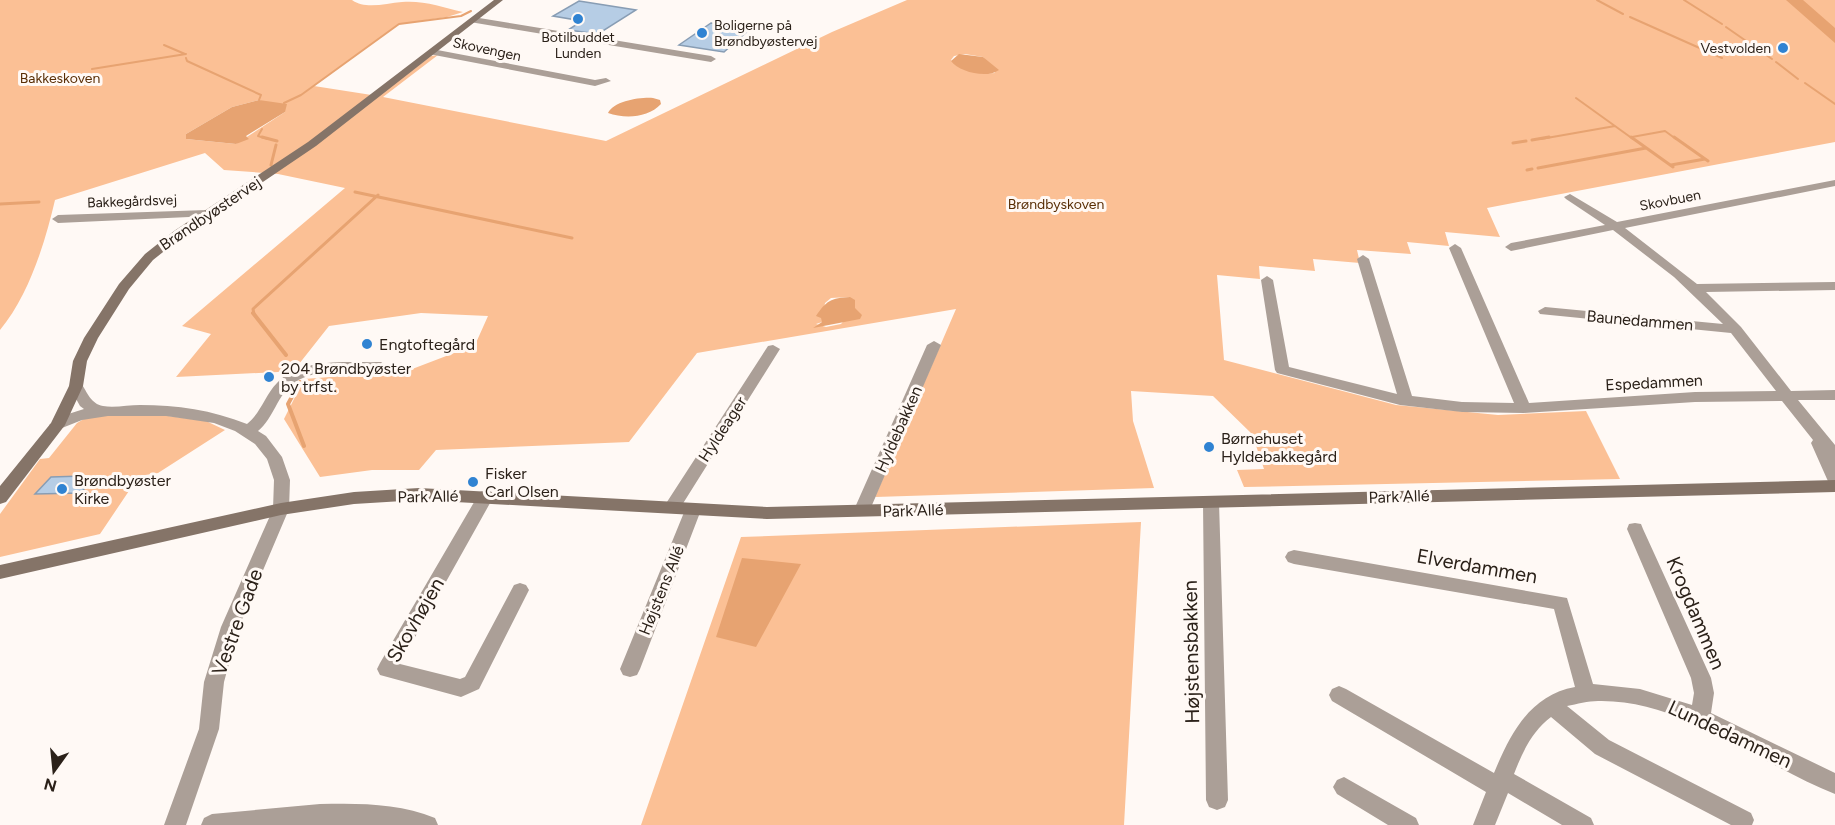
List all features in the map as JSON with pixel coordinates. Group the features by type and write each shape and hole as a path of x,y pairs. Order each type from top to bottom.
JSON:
{"street":[{"name":"Brøndbyøstervej","path":"0,498 57,425 76,387 80,361 91,338 124,287 161,246 312,144 500,0"},
{"path":"473,20 711,59"},
{"name":"Skovengen","path":"432,52 595,83 606,81"},
{"name":"Skovbuen","path":"1511,247 1835,183"},
{"name":"Baunedammen","path":"1570,196 1657,254 1695,288 1735,329 1816,435 1835,455"},
{"name":"Bakkegårdsvej","path":"58,219 207,214"},
{"path":"1455,248 1524,408"},
{"path":"1363,259 1406,401"},
{"name":"Espedammen","path":"1267,280 1282,370 1406,401 1462,407 1524,408 1695,397 1835,395"},
{"path":"1695,288 1835,286"},
{"name":"Baunedammen","path":"1545,311 1735,329"},
{"name":"Hyldebakken","path":"861,512 934,345"},
{"name":"Hyldeager","path":"671,509 773,350"},
{"path":"247,430 265,416 281,387 300,373 381,367"},
{"path":"76,387 85,403 98,410"},
{"name":"Vestre Gade","path":"57,425 80,414 98,410 164,410 217,417 247,430 270,450 280,471 284,491 281,509 230,627 214,682 209,729 175,825"},
{"name":"Baunedammen","path":"1816,435 1835,479"},
{"name":"Park Allé","path":"0,572 281,509 354,498 418,494 767,513 1835,486"},
{"name":"Skovhøjen","path":"486,496 387,669 461,688 472,683 520,590"},
{"name":"Højstensbakken","path":"1211,502 1216,800"},
{"name":"Højstens Allé","path":"630,669 693,510"},
{"name":"Krogdammen","path":"1635,528 1701,678 1704,693 1700,717"},
{"name":"Elverdammen","path":"1294,557 1561,603 1586,693"},
{"name":"Lundedammen","path":"1484,825 1524,734 1535,717 1551,704 1586,693 1629,694 1668,704 1700,717 1835,784"},
{"path":"1339,695 1583,825"},
{"path":"1551,704 1581,732 1602,747 1743,820"},
{"path":"1344,787 1408,825"},
{"path":"212,825 330,813 372,813 427,825"}],"green space":[{"name":"Brøndbyskoven","path":"0,0 352,0 363,5 410,2 440,6 463,12 447,17 399,24 314,86 378,96 431,56 438,55 383,97 606,141 832,32 907,0 1835,0 1835,142 1487,208 1500,237 1445,232 1449,246 1407,242 1411,254 1357,250 1360,263 1313,259 1315,271 1259,266 1260,279 1217,275 1224,360 1396,405 1498,415 1586,411 1620,479 1244,487 1237,470 1264,469 1252,434 1213,396 1131,391 1133,421 1154,488 875,497 956,309 697,353 629,442 436,450 419,470 372,470 320,477 284,419 304,379 407,371 475,345 488,316 421,313 329,326 299,364 278,372 176,377 211,334 182,326 345,188 278,174 224,170 205,153 55,200 41,251 28,285 0,330","holes":["965,54 983,57 995,73 971,71 959,67 951,60 954,56","259,100 285,112 236,144 186,139 186,134 232,107","849,297 855,308 841,324 826,327 816,324 822,322 825,303 831,298"]},
{"path":"161,415 206,421 225,430 158,473 139,476 100,534 0,557 0,514 40,459 49,458 77,423 89,416"},
{"path":"1141,522 1124,825 641,825 741,537"}],"shaded area":[{"path":"1786,0 1803,0 1835,28 1835,43"},
{"path":"959,54 983,57 999,70 988,74 967,71 951,61"},
{"path":"641,98 660,100 661,104 643,115 622,116 608,113 621,103"},
{"path":"259,100 287,104 285,112 246,136 249,139 236,144 186,139 186,134 232,107"},
{"path":"850,297 855,300 855,308 862,315 860,319 813,328 822,322 821,318 816,316 826,304 834,299"},
{"path":"742,558 801,564 756,647 716,637"}],"building":[{"name":"Botilbuddet Lunden","path":"579,1 636,10 598,34 568,30 582,21 553,16"},
{"path":"711,23 750,29 724,52 679,45"},
{"name":"Brøndbyøster Kirke","path":"82,476 78,481 90,481 81,493 35,494 51,477"}],"waterway":[{"path":"1597,0 1623,14"},
{"path":"1684,0 1722,24"},
{"path":"284,103 301,95 399,24 461,16 471,11"},
{"path":"1630,17 1722,58"},
{"path":"1726,27 1772,59"},
{"path":"164,45 185,54"},
{"path":"92,69 186,54"},
{"path":"186,58 187,61 261,95 259,100"},
{"path":"1776,62 1798,79"},
{"path":"1805,83 1835,104"},
{"path":"1576,98 1615,126"},
{"path":"1541,139 1615,126"},
{"path":"1615,126 1633,139"},
{"path":"262,129 258,136 268,139"},
{"path":"1632,137 1665,131 1676,139"},
{"path":"262,137 277,141"},
{"path":"1532,140 1549,137"},
{"path":"1631,137 1673,167"},
{"path":"1674,137 1708,161"},
{"path":"1513,143 1526,141"},
{"path":"271,165 276,145"},
{"path":"1538,168 1646,148"},
{"path":"1671,165 1705,159"},
{"path":"1527,170 1532,169"},
{"path":"355,192 376,197"},
{"path":"254,314 253,309 376,197"},
{"path":"376,197 572,238"},
{"path":"0,204 39,202"},
{"path":"253,313 286,355"},
{"path":"300,382 288,404 304,446"}],"place":[{"name":"Botilbuddet Lunden","path":"578,19"},
{"name":"Boligerne på Brøndbyøstervej","path":"702,33"},
{"name":"Vestvolden","path":"1783,48"},
{"name":"Engtoftegård","path":"367,344"},
{"name":"204 Brøndbyøster by trfst.","path":"269,377"},
{"name":"Børnehuset Hyldebakkegård","path":"1209,447"},
{"name":"Fisker Carl Olsen","path":"473,482"},
{"name":"Brøndbyøster Kirke","path":"62,489"}],"park label":[{"name":"Bakkeskoven","path":"60,78"}]}
